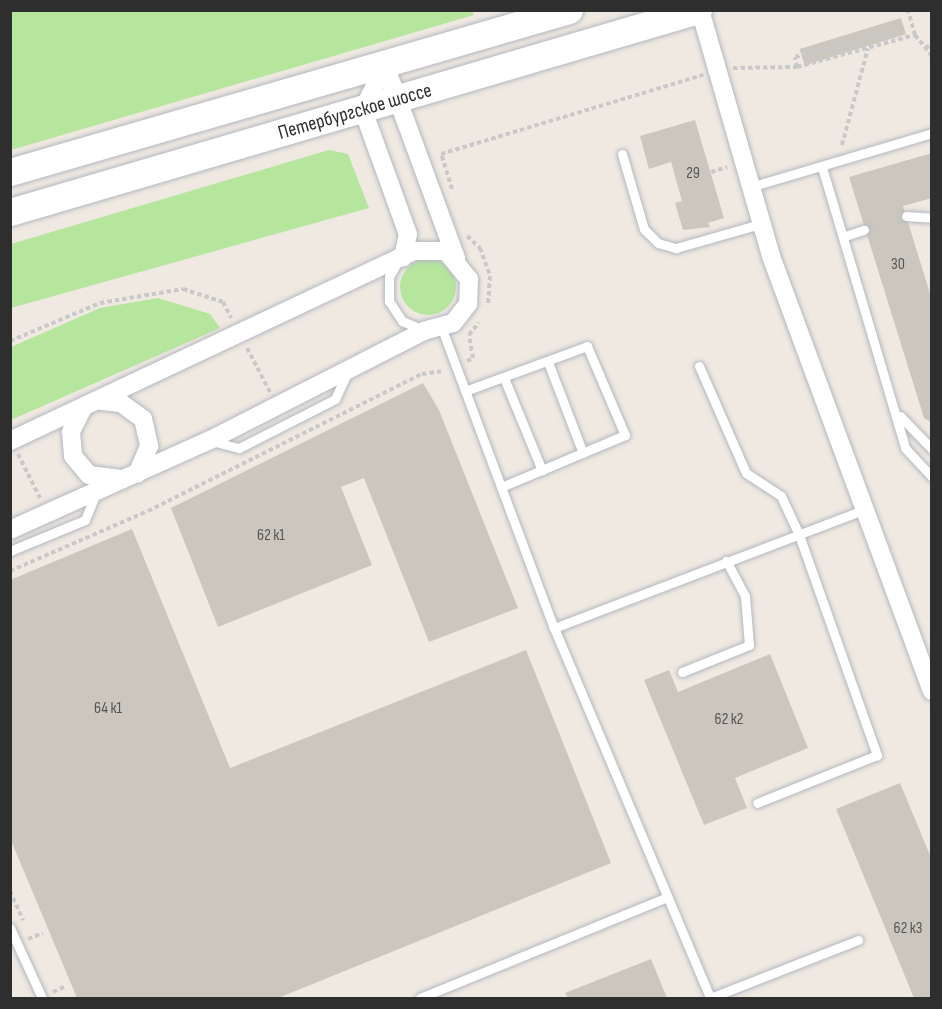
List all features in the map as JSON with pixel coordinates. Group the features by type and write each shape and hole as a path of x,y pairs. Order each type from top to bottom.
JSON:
{"main road":[{"name":"Петербургское шоссе","path":"10,172 569,10"},
{"name":"Петербургское шоссе","path":"10,212 699,10"}],"street":[{"path":"699,10 760,224 932,691"},
{"path":"10,530 210,440 350,368 433,330 468,304 469,279 456,258 385,65"},
{"path":"385,65 363,110 408,234 403,257"},
{"path":"11,441 102,401 403,257 435,248 456,258"},
{"path":"102,401 121,403 143,419 149,446 132,476"},
{"path":"82,410 70,444 80,467 100,480 132,476"}],"lane":[{"path":"750,187 932,133"},
{"path":"622,154 644,229 658,243 676,248 760,224"},
{"path":"822,167 899,414 905,448 932,477"},
{"path":"906,216 932,218"},
{"path":"845,236 864,230"},
{"path":"403,257 389,277 389,301 402,321 433,330 465,391 554,628 710,998 858,940"},
{"path":"465,391 586,346 625,435 501,487"},
{"path":"548,362 583,453"},
{"path":"699,366 746,473 781,496 798,532 877,755 757,803"},
{"path":"210,440 239,448 335,399 350,368"},
{"path":"504,378 542,470"},
{"path":"899,414 932,449"},
{"path":"10,551 85,520 96,493"},
{"path":"554,628 798,532 865,509"},
{"path":"682,672 749,645 745,596 726,561"},
{"path":"420,999 667,897"},
{"path":"10,928 42,999"}],"path":[{"path":"908,10 915,35 932,56"},
{"path":"797,67 795,57 894,30"},
{"path":"717,71 752,64 797,67 915,35"},
{"path":"925,47 932,45"},
{"path":"838,162 868,48"},
{"path":"10,341 100,303 183,289 223,302 277,405"},
{"path":"285,424 294,438"},
{"path":"11,441 48,514"},
{"path":"57,532 64,548"}],"green space":[{"path":"472,10 474,15 11,150 11,11"},
{"path":"329,150 348,154 369,208 11,308 11,244"},
{"path":"428,259 439,261 448,267 454,276 456,287 454,298 448,307 439,313 428,315 417,313 408,307 402,298 400,287 402,276 408,267 417,261"},
{"path":"158,298 210,314 220,328 11,420 11,347 100,308"}],"building":[{"path":"901,18 906,34 805,65 800,49"},
{"path":"695,120 724,218 708,223 710,227 683,230 675,203 682,201 671,162 649,169 640,136"},
{"path":"932,153 932,198 903,206 932,300 932,423 924,418 849,177"},
{"path":"423,383 439,410 518,608 429,642 364,478 341,487 372,565 218,627 171,508"},
{"path":"132,529 230,768 526,650 611,863 278,998 77,998 10,838 10,580"},
{"path":"770,654 808,748 735,778 747,808 704,825 644,680 669,670 678,692"},
{"path":"900,783 932,860 932,998 914,998 836,809"},
{"path":"651,959 667,998 568,998 565,993"}]}
